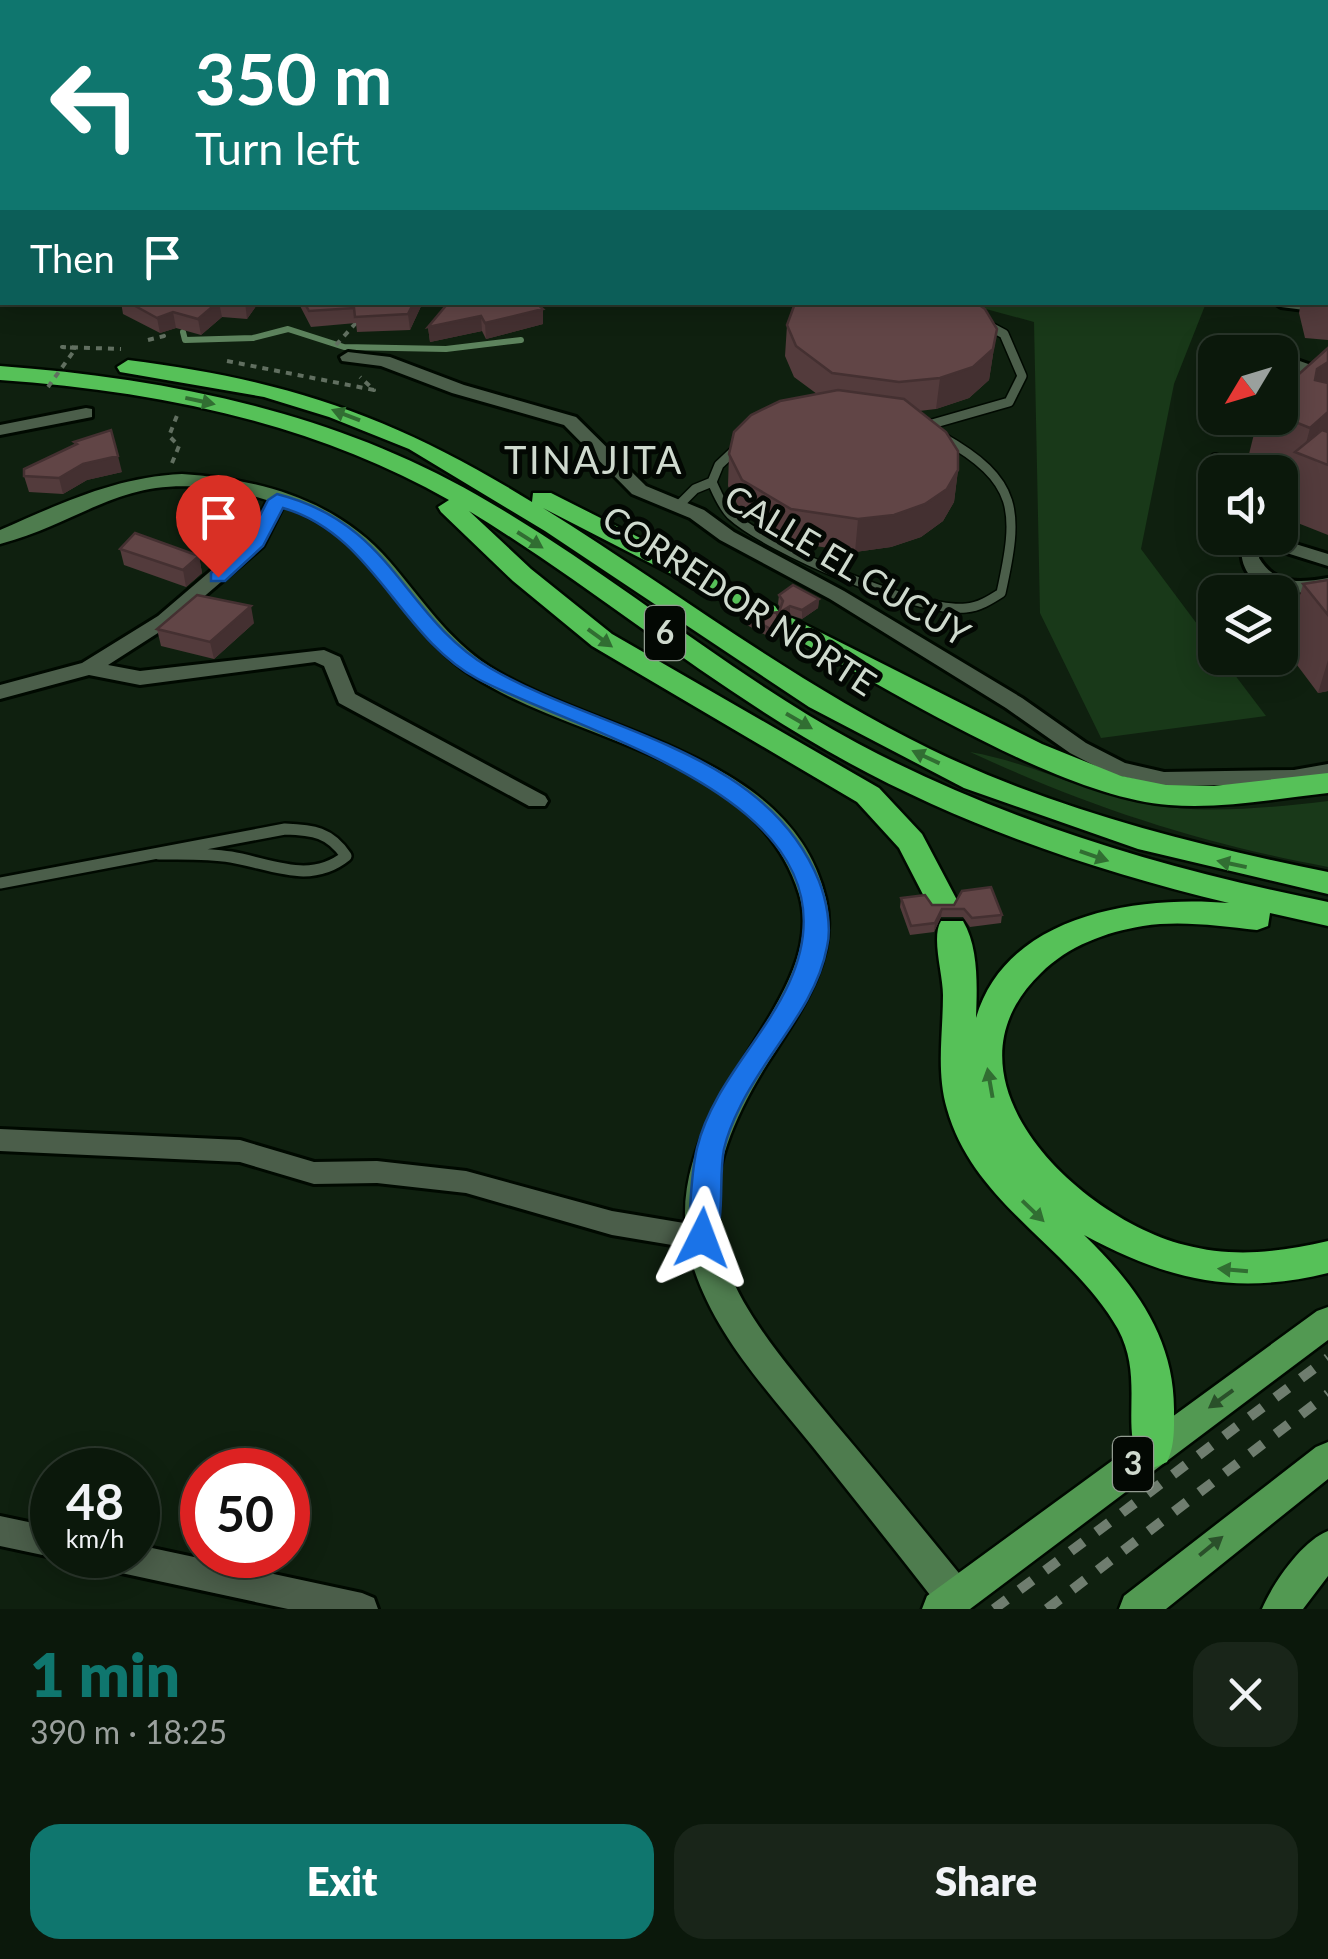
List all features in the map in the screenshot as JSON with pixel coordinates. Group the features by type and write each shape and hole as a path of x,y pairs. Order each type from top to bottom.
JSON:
{"highway":[{"name":"CORREDOR NORTE","path":"0,356 146,369 268,390 338,411 401,450 758,696 910,780 1012,826 1104,860 1216,892 1328,914"},
{"name":"CORREDOR NORTE","path":"0,373 132,387 401,450 564,531 784,681 869,730 1030,802 1113,832 1227,864 1328,883"},
{"path":"401,450 626,538 1032,751 1116,785 1166,795 1214,796 1328,783"},
{"path":"401,450 602,640 868,795 911,842 947,916 963,987 956,1079 971,1129 1010,1188 1084,1260 1133,1321 1152,1378 1153,1449"},
{"path":"1328,926 1179,912 1140,914 1087,928 1036,955 1011,979 994,1010 987,1044 994,1100 1010,1134 1058,1191 1110,1229 1162,1254 1210,1268 1260,1272 1328,1257"}],"main road":[{"path":"0,538 121,484 214,482 312,510 368,550 444,643 482,672 722,782 768,818 798,858 814,898 816,946 799,988 728,1102 711,1148 702,1238 717,1289 747,1339 947,1602"},
{"name":"3","path":"947,1602 1328,1321"},
{"path":"1137,1609 1328,1458"},
{"path":"1280,1609 1328,1548"}],"street":[{"name":"CALLE EL CUCUY","path":"342,351 384,361 458,390 570,421 639,490 678,506 837,594 1078,748 1119,768 1164,780 1294,776 1328,771"},
{"path":"1298,366 1328,377"},
{"path":"0,430 86,414"},
{"path":"1298,487 1328,488"},
{"path":"0,692 89,668 165,620 256,542 277,500"},
{"path":"1298,551 1328,560"},
{"path":"1253,555 1252,565 1272,584 1301,589 1328,584"},
{"path":"1298,619 1328,615"},
{"path":"89,668 140,678 317,655 333,662 346,698 537,801"},
{"path":"0,1140 240,1151 314,1173 377,1172 466,1182 612,1223 702,1238"},
{"path":"0,1531 30,1537"},
{"path":"160,1565 362,1609"}],"lane":[{"path":"921,427 1009,402 1022,376 1004,334 969,316"},
{"path":"712,482 728,514 778,546 897,592 954,608 983,606 1002,593 1016,524 1009,491 978,456 905,423"},
{"path":"678,506 694,489 712,482 719,465 751,434"},
{"path":"0,884 159,854 242,832 312,830 333,835 343,843 346,856 325,871 309,873 235,857 159,854"}],"path":[{"path":"220,361 374,390 352,370 342,351 355,324 343,310"},
{"path":"148,340 164,336 161,334"},
{"path":"48,387 76,348 62,347 98,345 134,351"},
{"path":"168,407 178,413 169,436 179,446 172,464 180,481"}],"green space":[{"path":"971,305 1205,305 1174,384 1141,549 1198,625 1198,675 1235,675 1266,716 1101,738 1040,613 1034,322"},
{"path":"970,752 1013,762 1119,798 1164,807 1234,809 1328,801 1328,867 1234,847 1145,821 1058,790"}],"building":[{"path":"133,305 214,305 198,319 173,312 157,318"},
{"path":"306,305 412,305 408,314 355,317 354,308 309,311"},
{"path":"446,305 538,305 543,309 485,323 481,316 428,327"},
{"path":"979,305 997,329 993,349 973,367 940,378 899,382 832,373 796,346 787,325 794,306"},
{"path":"1328,348 1328,362 1317,369 1315,380 1328,383 1328,412 1310,428 1298,423 1298,375"},
{"path":"838,390 904,399 946,432 958,451 958,470 947,489 925,504 894,515 858,519 791,509 742,480 729,454 734,432 751,415 780,401"},
{"path":"111,430 118,456 83,464 59,478 24,476 24,469 77,444 74,442"},
{"path":"1322,430 1328,432 1328,465 1295,452"},
{"path":"135,533 199,556 183,570 120,549"},
{"path":"1328,580 1328,615 1303,584"},
{"path":"793,585 819,599 802,610 790,606 777,614 780,626 774,631 748,616 779,612 783,601 779,595"},
{"path":"197,595 251,606 210,642 157,629"},
{"path":"991,887 1002,915 972,918 964,909 942,909 935,923 911,926 901,898 925,895 932,905 954,905 962,891"}],"waterway":[{"path":"183,332 185,340 253,338 288,329 344,347 446,349 521,340"}],"railway":[{"path":"994,1609 1328,1358"},
{"path":"1047,1609 1328,1394"}],"district":[{"name":"TINAJITA","path":"594,461"}],"route":[{"path":"218,577 256,542 277,500 312,510 368,550 408,604 444,643 482,672 542,703 722,782 768,818 798,858 814,898 816,946 799,988 728,1102 711,1148 702,1207 702,1238"}]}
